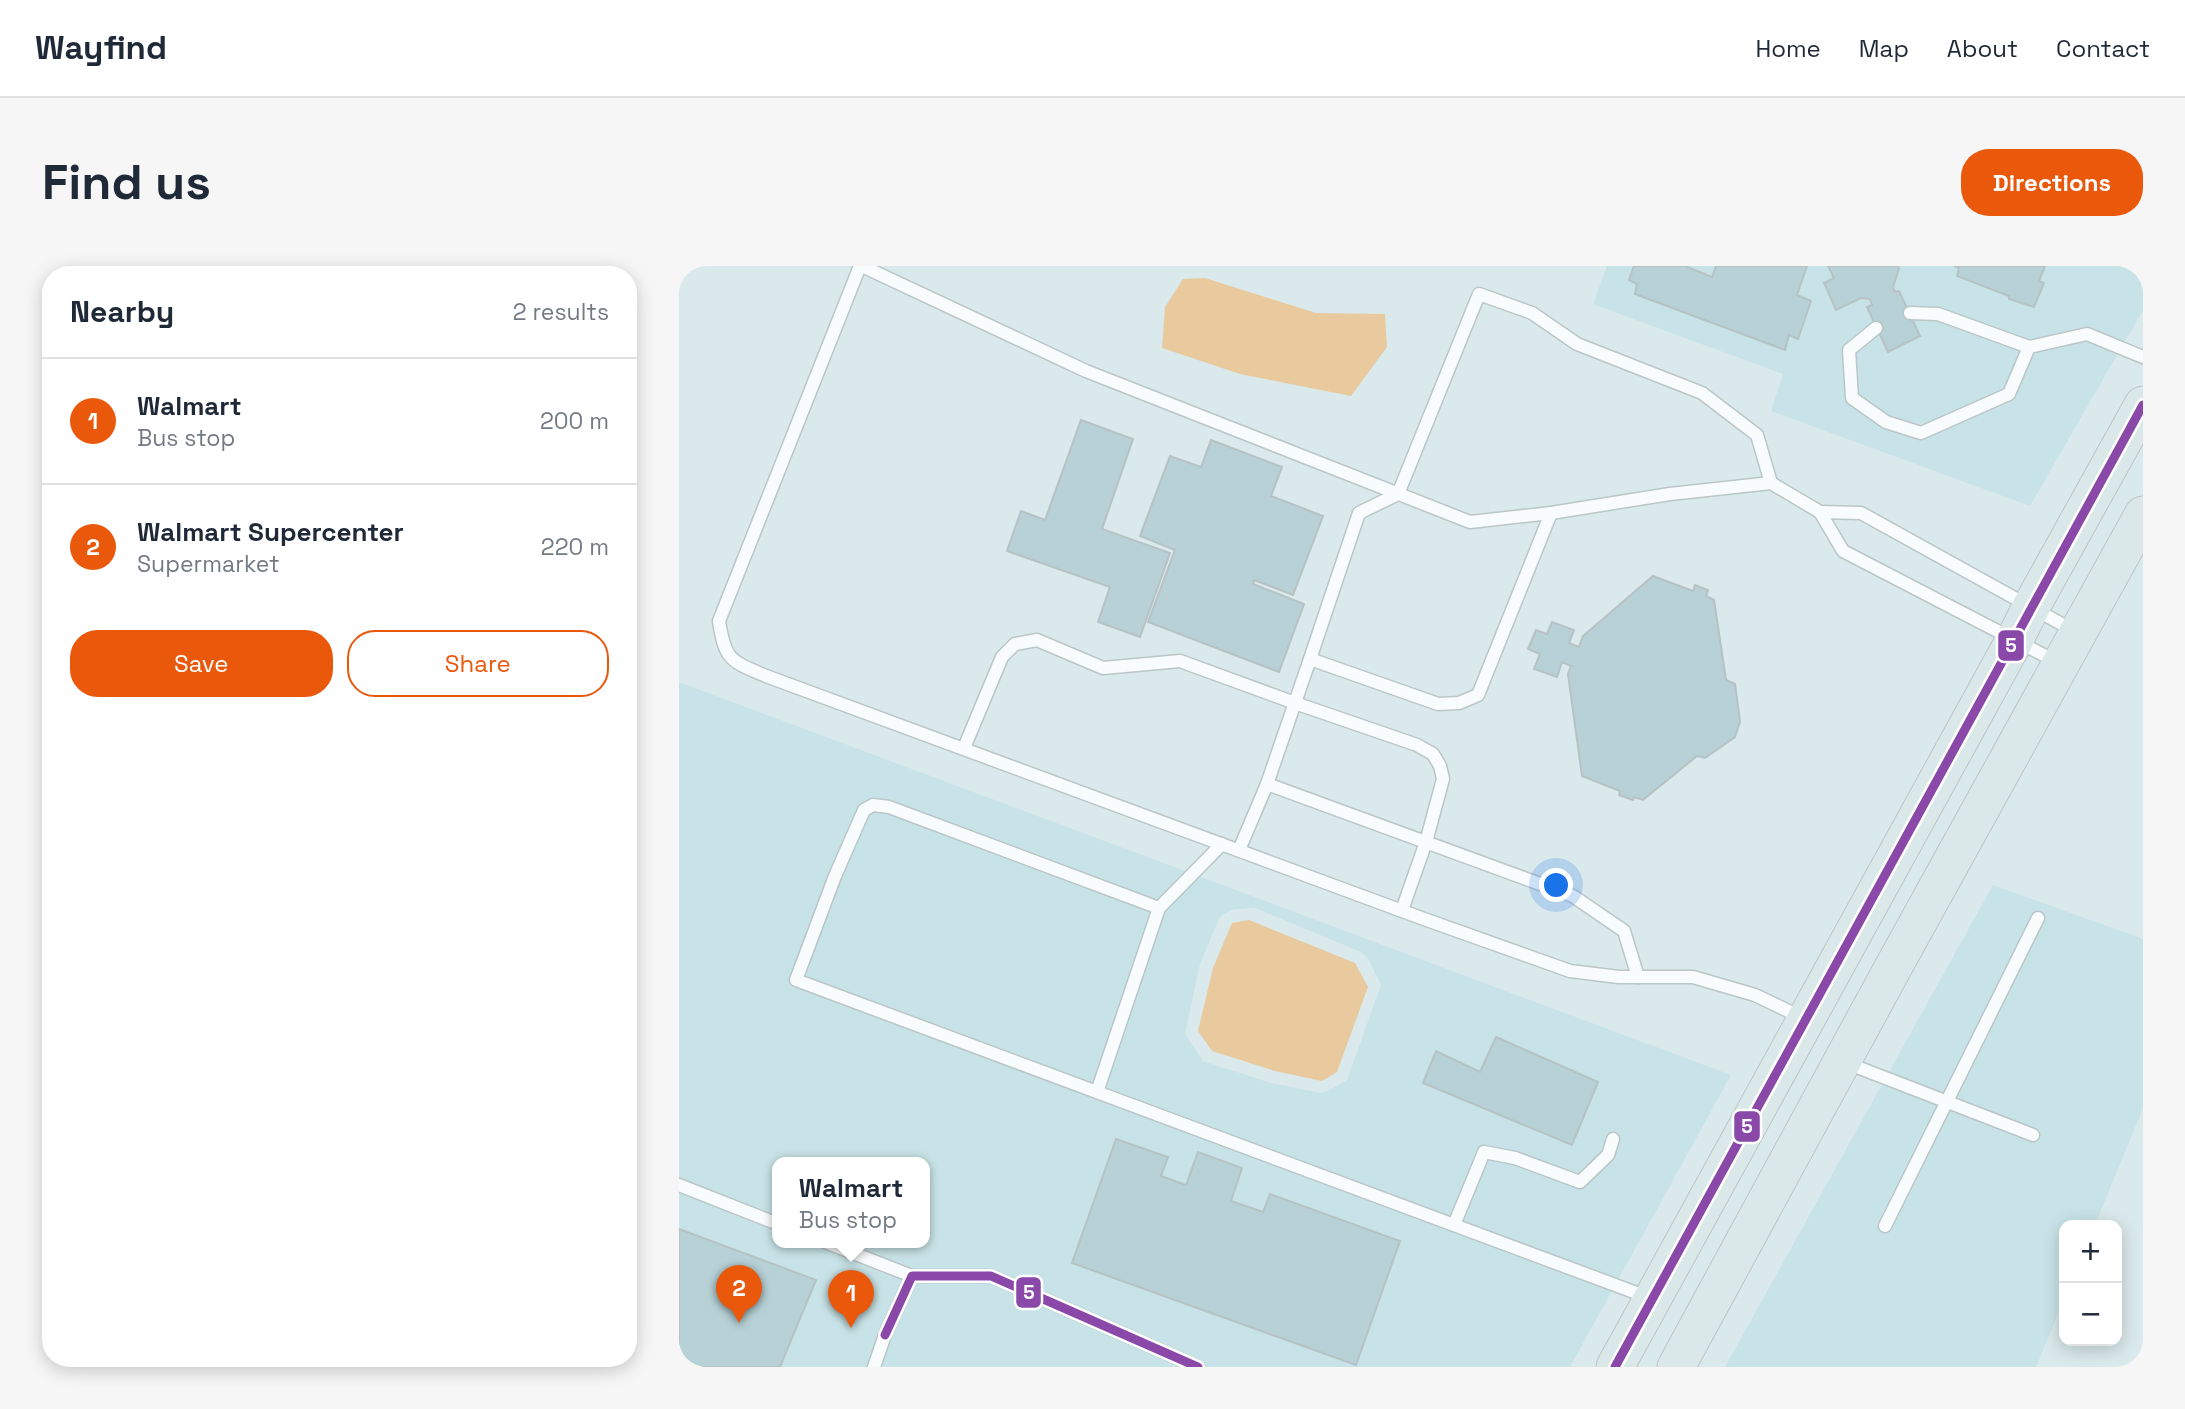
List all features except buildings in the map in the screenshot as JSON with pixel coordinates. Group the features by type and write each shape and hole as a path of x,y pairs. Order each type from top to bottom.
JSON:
{"main road":[{"path":"1615,1367 2143,405"},
{"path":"1676,1367 2143,516"}],"lane":[{"path":"1807,1019 1755,995 1693,978 1619,977 1570,971 733,662 722,642 719,621 861,266 1086,371 1470,522 1771,483 1820,512 1843,551 2060,664"},
{"path":"1239,850 1267,784 1359,513 1398,494 1479,294 1532,313 1577,344 1702,393 1757,435 1771,483"},
{"path":"1910,313 1938,314 2029,347 2087,334 2143,357"},
{"path":"1876,328 1849,350 1851,398 1886,422 1921,433 2009,394 2029,347"},
{"path":"1820,512 1861,513 2078,633"},
{"path":"1310,659 1438,704 1459,703 1478,695 1551,513"},
{"path":"964,748 1002,657 1015,644 1038,640 1103,668 1180,661 1417,744 1433,754 1443,779 1426,842 1402,910"},
{"path":"1267,784 1573,896 1624,931 1638,977"},
{"path":"1159,908 889,807 873,805 864,810 796,980 1654,1300"},
{"path":"1097,1092 1159,908 1222,844"},
{"path":"1885,1226 2038,918"},
{"path":"1843,1061 2033,1135"},
{"path":"1454,1225 1484,1152 1515,1158 1580,1182 1608,1155 1613,1139"},
{"path":"679,1185 772,1222"},
{"path":"840,1248 912,1276 991,1276 1198,1367"},
{"path":"874,1367 885,1335 912,1276"}],"shaded area":[{"path":"1607,266 2143,266 2143,310 2030,506 1771,411 1783,374 1593,304"},
{"path":"1205,278 1316,313 1385,314 1387,347 1351,396 1240,374 1162,348 1165,307 1183,279"},
{"path":"679,682 1731,1075 1570,1367 679,1367","holes":["1255,908 1361,952 1367,957 1381,985 1347,1080 1328,1091 1321,1093 1271,1083 1203,1061 1185,1034 1200,964 1219,919 1231,910"]},
{"path":"1993,885 2143,939 2143,1108 2097,1220 2059,1220 2059,1311 2036,1367 1725,1367"},
{"path":"1249,920 1355,963 1368,987 1337,1072 1322,1081 1275,1071 1212,1051 1198,1031 1213,968 1232,923"}],"transit line":[{"name":"5","path":"1615,1367 2143,405"},
{"name":"5","path":"885,1335 912,1276 991,1276 1198,1367"}],"place":[{"name":"Walmart Supercenter","path":"739,1323"},
{"name":"Walmart","path":"851,1328"}]}
